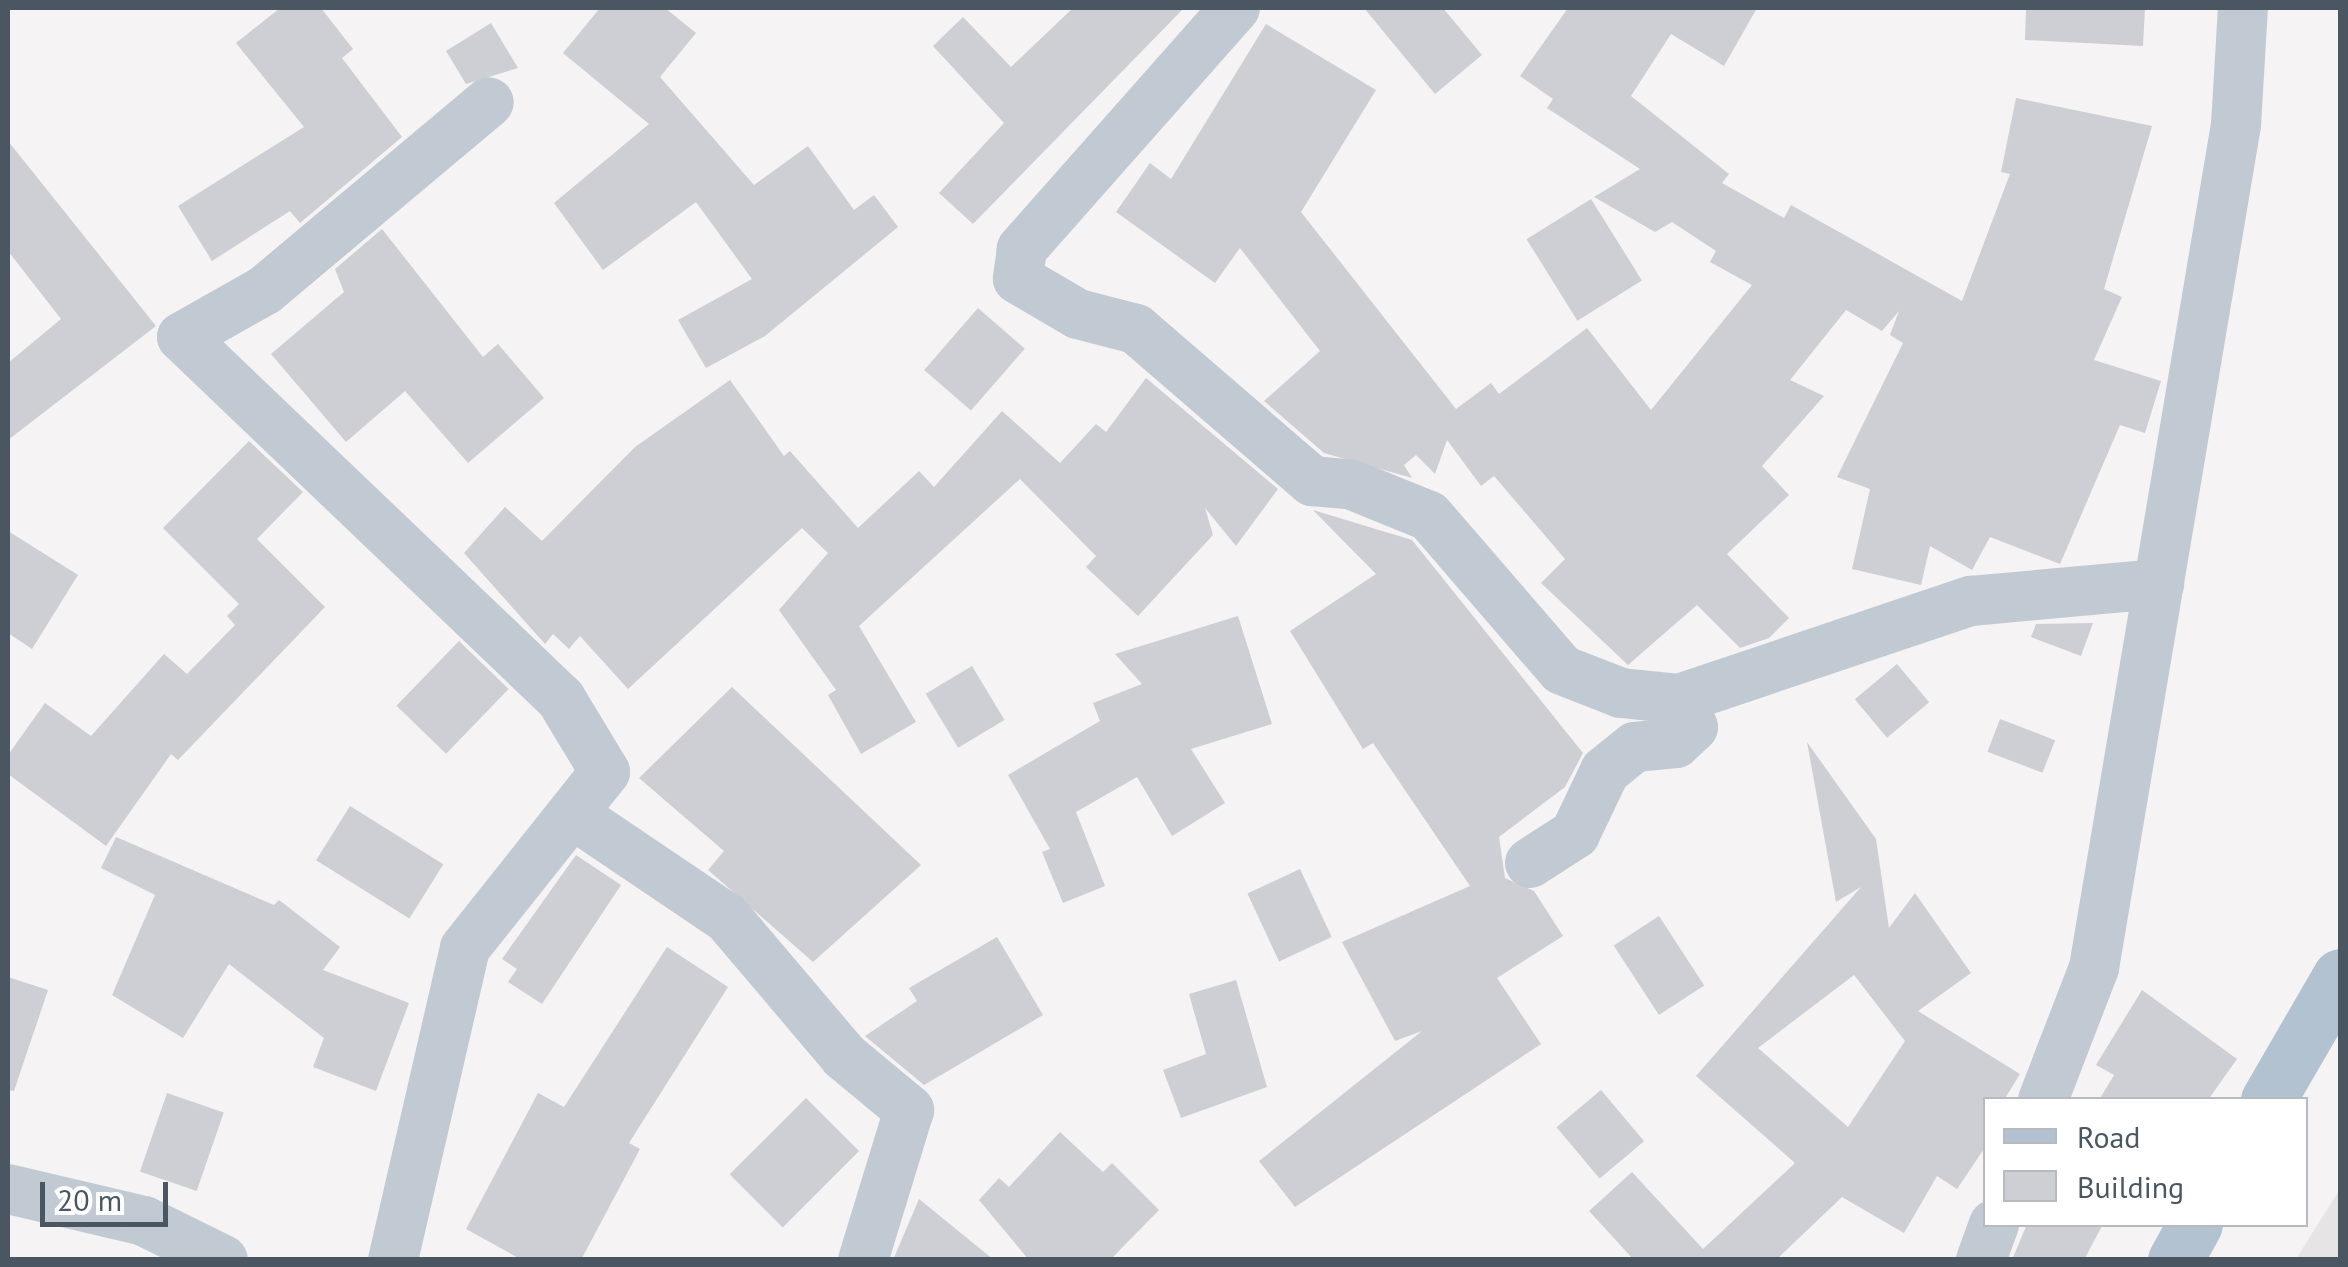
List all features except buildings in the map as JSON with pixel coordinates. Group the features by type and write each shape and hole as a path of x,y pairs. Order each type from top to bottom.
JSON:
{"main road":[{"path":"2270,1097 2340,976"},
{"path":"2174,1260 2193,1227"}],"street":[{"path":"1234,8 1022,250 1018,279 1078,314 1136,329 1312,481 1350,484 1429,516 1562,670 1620,693 1680,699 1971,601 2158,584"},
{"path":"2044,1097 2094,968 2236,125 2243,8"},
{"path":"406,1255 466,948 577,817 605,772 561,699 182,337 264,290 489,102"},
{"path":"1530,863 1576,834 1605,771 1635,747 1676,742 1692,727 1680,699"},
{"path":"577,817 728,919 844,1056 909,1110 863,1260"},
{"path":"8,1189 144,1221 223,1260"},
{"path":"1981,1260 1993,1227"}],"shaded area":[{"path":"2340,1189 2340,1259 2296,1259"}]}
